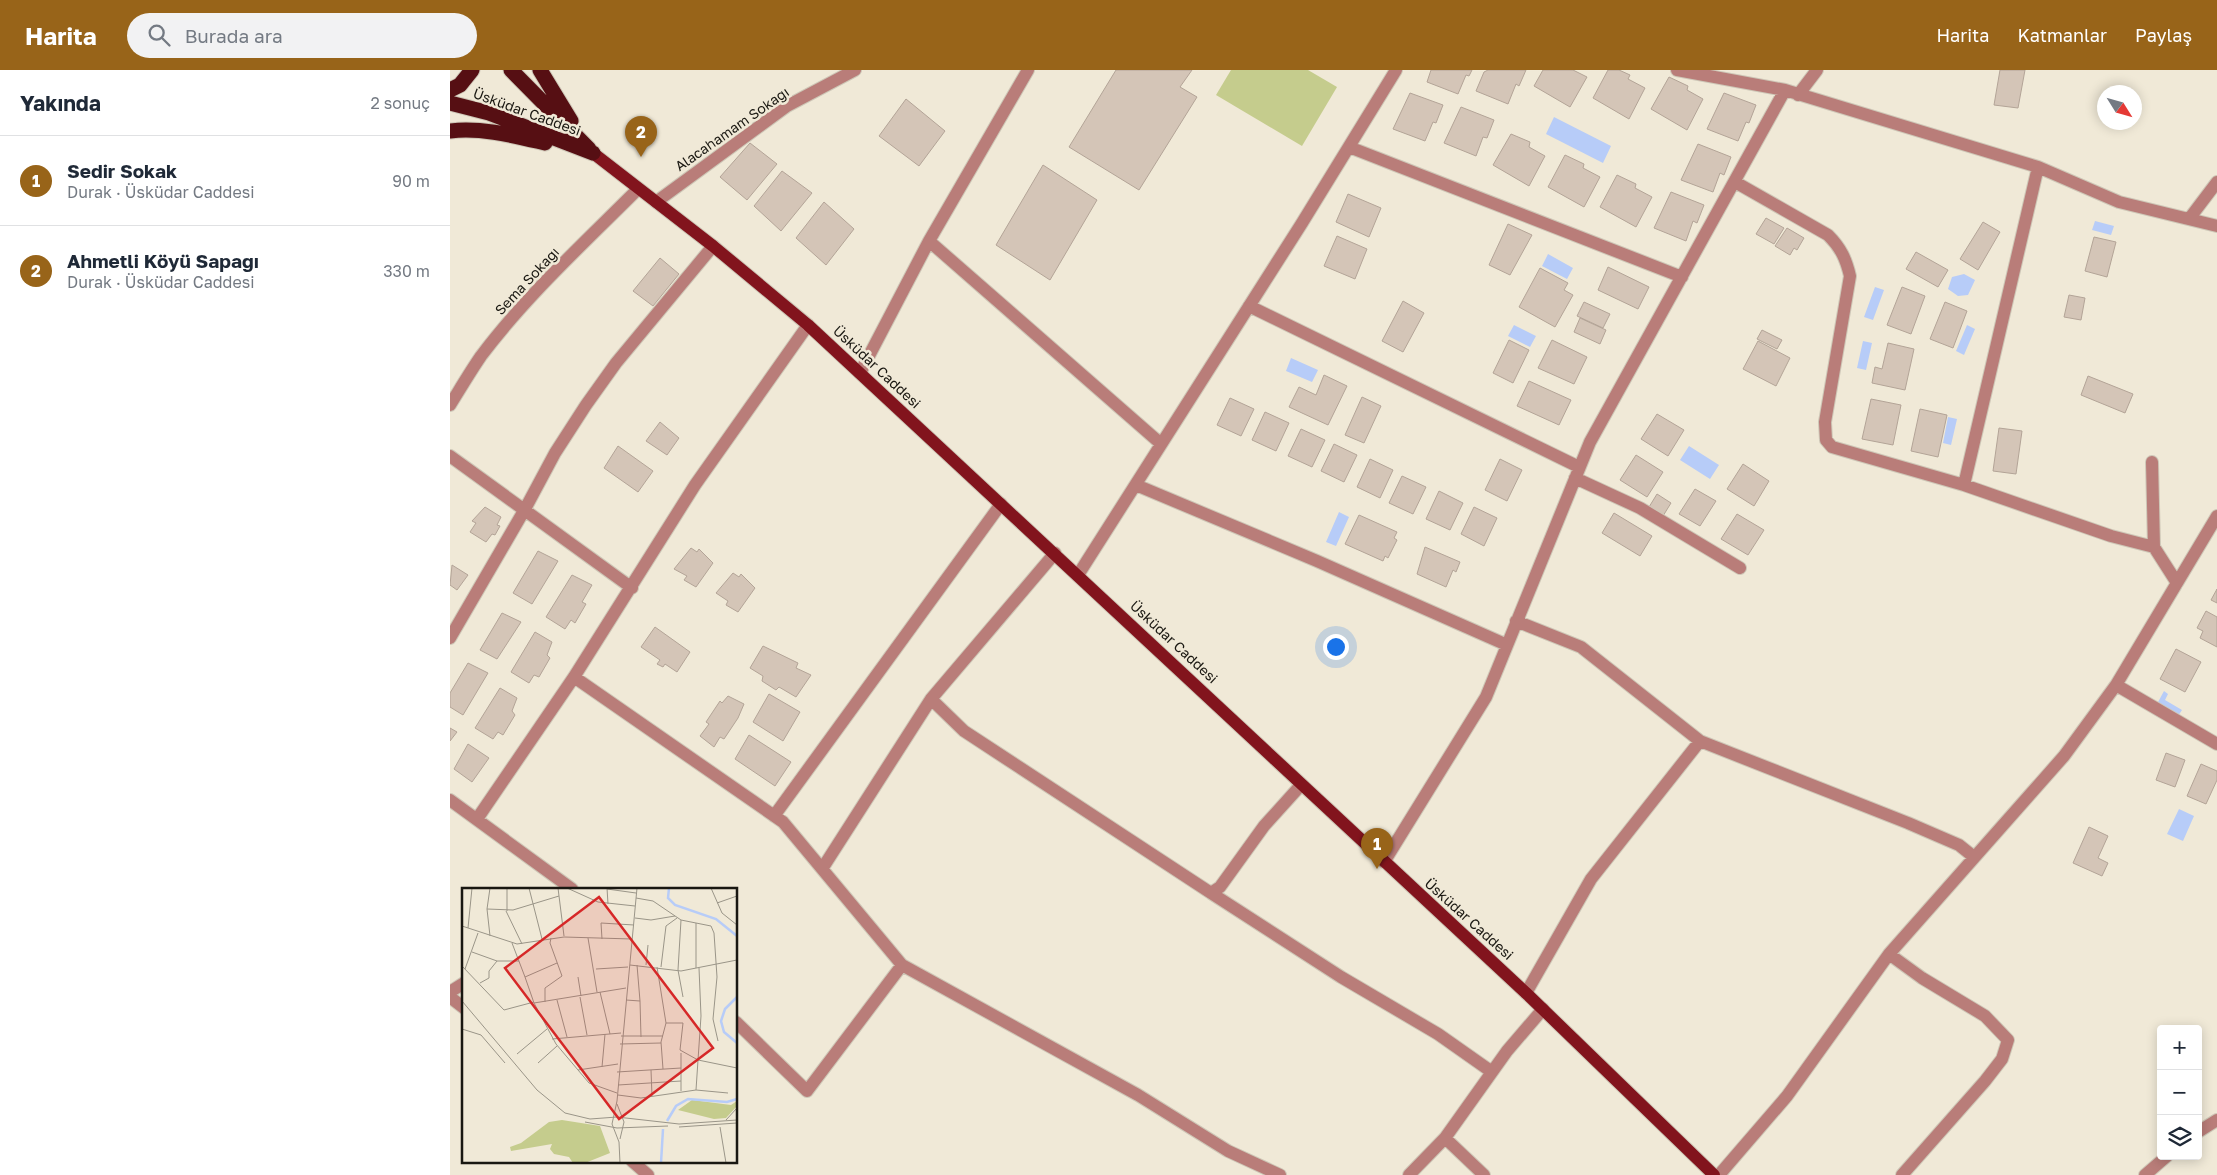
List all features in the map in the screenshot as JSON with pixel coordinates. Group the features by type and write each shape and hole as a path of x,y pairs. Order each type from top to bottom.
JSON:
{"highway":[{"path":"450,90 460,85 472,70"},
{"name":"Üsküdar Caddesi","path":"510,70 593,154"},
{"path":"540,70 553,94 593,154"},
{"name":"Üsküdar Caddesi","path":"450,103 490,113 593,154"},
{"path":"450,131 463,130 521,137 593,154"}],"main road":[{"name":"Üsküdar Caddesi","path":"593,154 713,246 808,324 1526,993 1714,1175"}],"street":[{"name":"Alacahamam Sokağı","path":"656,202 788,106 855,70"},
{"path":"860,373 929,241 1028,70"},
{"path":"1078,575 1396,70"},
{"path":"1677,70 1785,90 2038,167 2119,202 2217,226"},
{"path":"1798,95 1817,70"},
{"path":"1384,862 1486,697 1590,442 1785,90"},
{"path":"1349,146 1682,277"},
{"path":"1964,485 2038,167"},
{"path":"1735,182 1828,235 1839,246 1845,257 1850,276 1825,422 1826,440 1836,450 1873,457 1964,485 2111,536 2154,547"},
{"path":"2189,219 2217,182"},
{"name":"Sema Sokağı","path":"450,405 480,357 511,320 550,276 638,189"},
{"path":"929,241 1160,443"},
{"path":"450,638 525,509 554,453 586,405 616,363 713,246"},
{"path":"1249,306 1577,473 1740,568"},
{"path":"477,819 574,677 632,588 695,485 808,324"},
{"path":"450,456 632,588"},
{"path":"2152,462 2154,547 2177,583"},
{"path":"1136,485 1318,561 1507,645"},
{"path":"774,816 1001,504"},
{"path":"1719,1175 1788,1096 1889,954 2064,756 2116,685 2217,516"},
{"path":"822,868 931,699 1055,553"},
{"path":"1516,621 1581,647 1700,741 1917,826 1959,844 1974,857"},
{"path":"574,677 783,822 902,965 1138,1095 1228,1151 1280,1175"},
{"path":"2116,685 2217,744"},
{"path":"931,699 964,731 1341,977 1438,1034 1492,1072"},
{"path":"1526,993 1591,879 1700,741"},
{"path":"1211,893 1220,887 1264,826 1302,785"},
{"path":"450,800 571,888"},
{"path":"1889,954 1922,978 1985,1016 2008,1040 2002,1059 1985,1081 1902,1175"},
{"path":"738,1024 807,1091 902,965"},
{"path":"450,992 462,984"},
{"path":"450,997 462,1006"},
{"path":"1409,1175 1445,1138 1492,1072 1543,1009"},
{"path":"2202,1129 2217,1120"},
{"path":"1445,1138 1484,1175"},
{"path":"2145,1175 2162,1160"},
{"path":"633,1162 648,1175"}],"green space":[{"path":"1231,70 1308,70 1337,87 1302,146 1216,95"}],"water":[{"path":"1554,117 1611,146 1603,163 1546,134"},
{"path":"2095,221 2114,226 2111,235 2092,230"},
{"path":"1548,254 1573,268 1567,279 1542,266"},
{"path":"1964,274 1975,280 1968,295 1958,296 1948,289 1952,277"},
{"path":"1875,287 1884,290 1873,320 1864,317"},
{"path":"1514,325 1536,336 1530,347 1508,336"},
{"path":"1967,325 1975,329 1964,355 1956,351"},
{"path":"1863,341 1872,343 1866,370 1857,368"},
{"path":"1291,358 1318,370 1312,382 1286,371"},
{"path":"1948,417 1957,419 1951,445 1943,443"},
{"path":"1689,446 1719,465 1710,479 1680,460"},
{"path":"1339,512 1349,517 1336,546 1326,542"},
{"path":"2164,691 2168,694 2165,700 2182,710 2178,716 2157,704"},
{"path":"2179,809 2194,816 2183,841 2167,834"}],"building":[{"path":"1116,70 1192,70 1180,87 1197,97 1139,190 1069,147"},
{"path":"1431,70 1472,70 1469,76 1466,75 1458,94 1427,82"},
{"path":"1488,70 1526,70 1519,86 1516,84 1508,104 1476,91 1484,72"},
{"path":"1543,70 1573,70 1587,77 1570,107 1534,86"},
{"path":"1608,70 1619,70 1630,75 1628,79 1645,88 1629,119 1593,98"},
{"path":"2000,70 2025,70 2018,108 1994,105"},
{"path":"1669,77 1688,86 1687,90 1703,99 1687,130 1651,109"},
{"path":"1410,93 1443,105 1436,123 1433,122 1425,141 1393,129"},
{"path":"1724,93 1756,105 1749,123 1746,122 1738,141 1707,129"},
{"path":"906,99 945,131 919,166 879,136"},
{"path":"1461,107 1494,120 1487,138 1483,137 1476,156 1444,143"},
{"path":"1511,134 1530,142 1529,147 1545,156 1529,186 1493,165"},
{"path":"750,143 777,164 747,200 720,177"},
{"path":"1698,144 1731,157 1724,175 1720,173 1713,192 1681,180"},
{"path":"1565,155 1584,164 1583,168 1600,177 1584,207 1548,187"},
{"path":"1043,165 1097,200 1050,280 996,245"},
{"path":"782,171 812,193 781,231 754,206"},
{"path":"1617,175 1636,184 1635,188 1652,197 1636,227 1600,207"},
{"path":"1671,192 1704,205 1697,223 1693,221 1686,241 1654,228"},
{"path":"1348,194 1381,208 1369,237 1336,222"},
{"path":"824,202 854,229 826,265 796,238"},
{"path":"1766,218 1784,228 1774,244 1756,234"},
{"path":"1983,222 2000,232 1978,270 1960,259"},
{"path":"1508,224 1532,235 1510,275 1489,265"},
{"path":"1787,228 1804,238 1797,250 1794,248 1790,255 1775,246"},
{"path":"1337,236 1367,249 1355,279 1324,266"},
{"path":"2094,237 2116,242 2107,277 2085,271"},
{"path":"1916,252 1948,270 1938,287 1906,269"},
{"path":"660,258 679,274 653,306 633,291"},
{"path":"1608,267 1649,287 1638,309 1598,290"},
{"path":"1540,268 1568,283 1564,290 1573,295 1555,327 1519,307"},
{"path":"1902,287 1925,296 1911,334 1887,325"},
{"path":"2069,295 2085,298 2081,320 2064,317"},
{"path":"1403,301 1424,313 1403,352 1382,341"},
{"path":"1584,302 1610,314 1603,328 1577,316"},
{"path":"1945,302 1967,311 1953,348 1930,339"},
{"path":"1580,318 1606,330 1600,344 1574,332"},
{"path":"1762,330 1782,340 1777,349 1757,339"},
{"path":"1509,340 1529,350 1513,383 1493,373"},
{"path":"1552,340 1587,357 1574,384 1538,368"},
{"path":"1758,341 1790,358 1776,386 1743,369"},
{"path":"1888,343 1914,349 1905,390 1872,383 1875,367 1882,369"},
{"path":"1324,375 1347,386 1328,425 1289,407 1299,387 1316,395"},
{"path":"2088,376 2133,394 2125,413 2081,395"},
{"path":"1529,381 1571,400 1559,425 1517,406"},
{"path":"1362,397 1381,406 1364,443 1345,435"},
{"path":"1230,398 1254,409 1241,436 1217,425"},
{"path":"1871,399 1901,405 1893,445 1862,439"},
{"path":"1920,409 1947,415 1938,457 1911,451"},
{"path":"1265,412 1289,423 1276,451 1252,440"},
{"path":"1657,414 1684,430 1668,456 1641,439"},
{"path":"660,422 679,438 667,455 646,441"},
{"path":"1999,428 2022,431 2016,474 1993,471"},
{"path":"1301,429 1325,440 1312,467 1288,456"},
{"path":"1334,444 1357,455 1344,482 1321,471"},
{"path":"618,446 653,471 638,492 604,468"},
{"path":"1636,455 1663,472 1647,497 1620,480"},
{"path":"1370,459 1393,470 1380,498 1357,487"},
{"path":"1500,459 1522,470 1507,501 1485,490"},
{"path":"1743,464 1769,481 1754,506 1727,489"},
{"path":"1402,476 1426,487 1413,514 1389,503"},
{"path":"1695,489 1716,501 1700,526 1679,514"},
{"path":"1439,491 1463,503 1450,530 1426,519"},
{"path":"1657,494 1671,503 1663,516 1649,507"},
{"path":"485,507 501,517 497,525 500,526 495,535 492,534 486,542 470,532 476,523 472,521"},
{"path":"1474,507 1497,518 1484,546 1461,534"},
{"path":"1614,513 1652,536 1640,556 1602,533"},
{"path":"1737,514 1764,530 1748,555 1721,539"},
{"path":"1359,515 1397,532 1394,538 1397,540 1388,558 1385,556 1383,561 1345,544"},
{"path":"1425,547 1460,562 1456,572 1453,570 1446,587 1417,574"},
{"path":"691,548 697,552 699,549 713,563 696,587 684,580 687,576 674,569"},
{"path":"538,551 558,561 532,604 513,593"},
{"path":"452,565 468,575 457,590 450,585"},
{"path":"733,573 739,577 741,574 755,588 738,612 726,605 728,601 716,593"},
{"path":"572,575 592,585 582,602 586,604 575,623 571,620 565,629 546,617"},
{"path":"2217,589 2217,603 2211,600"},
{"path":"2206,611 2217,617 2217,647 2200,638 2203,631 2197,628"},
{"path":"502,613 521,622 497,659 480,650"},
{"path":"655,627 690,652 677,672 665,664 663,667 657,664 660,660 641,647"},
{"path":"535,632 552,642 547,655 550,658 539,677 534,675 529,683 511,672"},
{"path":"763,646 798,663 796,668 811,675 796,697 779,687 776,690 762,681 763,676 750,668"},
{"path":"2176,649 2201,662 2185,692 2160,679"},
{"path":"468,663 488,673 463,715 450,707 450,693"},
{"path":"500,688 517,698 512,711 515,715 503,735 498,732 493,739 475,728"},
{"path":"769,694 800,712 783,741 753,722"},
{"path":"728,696 744,704 738,718 724,739 720,737 714,747 700,736 709,724 706,722 720,701 722,703"},
{"path":"450,728 457,732 450,741"},
{"path":"749,735 791,762 775,786 735,759"},
{"path":"468,744 489,758 472,782 454,769"},
{"path":"2166,753 2185,760 2175,787 2156,780"},
{"path":"2201,764 2217,771 2217,780 2206,804 2187,796"},
{"path":"2089,827 2108,836 2098,858 2108,863 2102,876 2073,863"}],"place":[{"name":"Ahmetli Köyü Sapağı","path":"641,157"},
{"name":"Sedir Sokak","path":"1377,869"}]}
